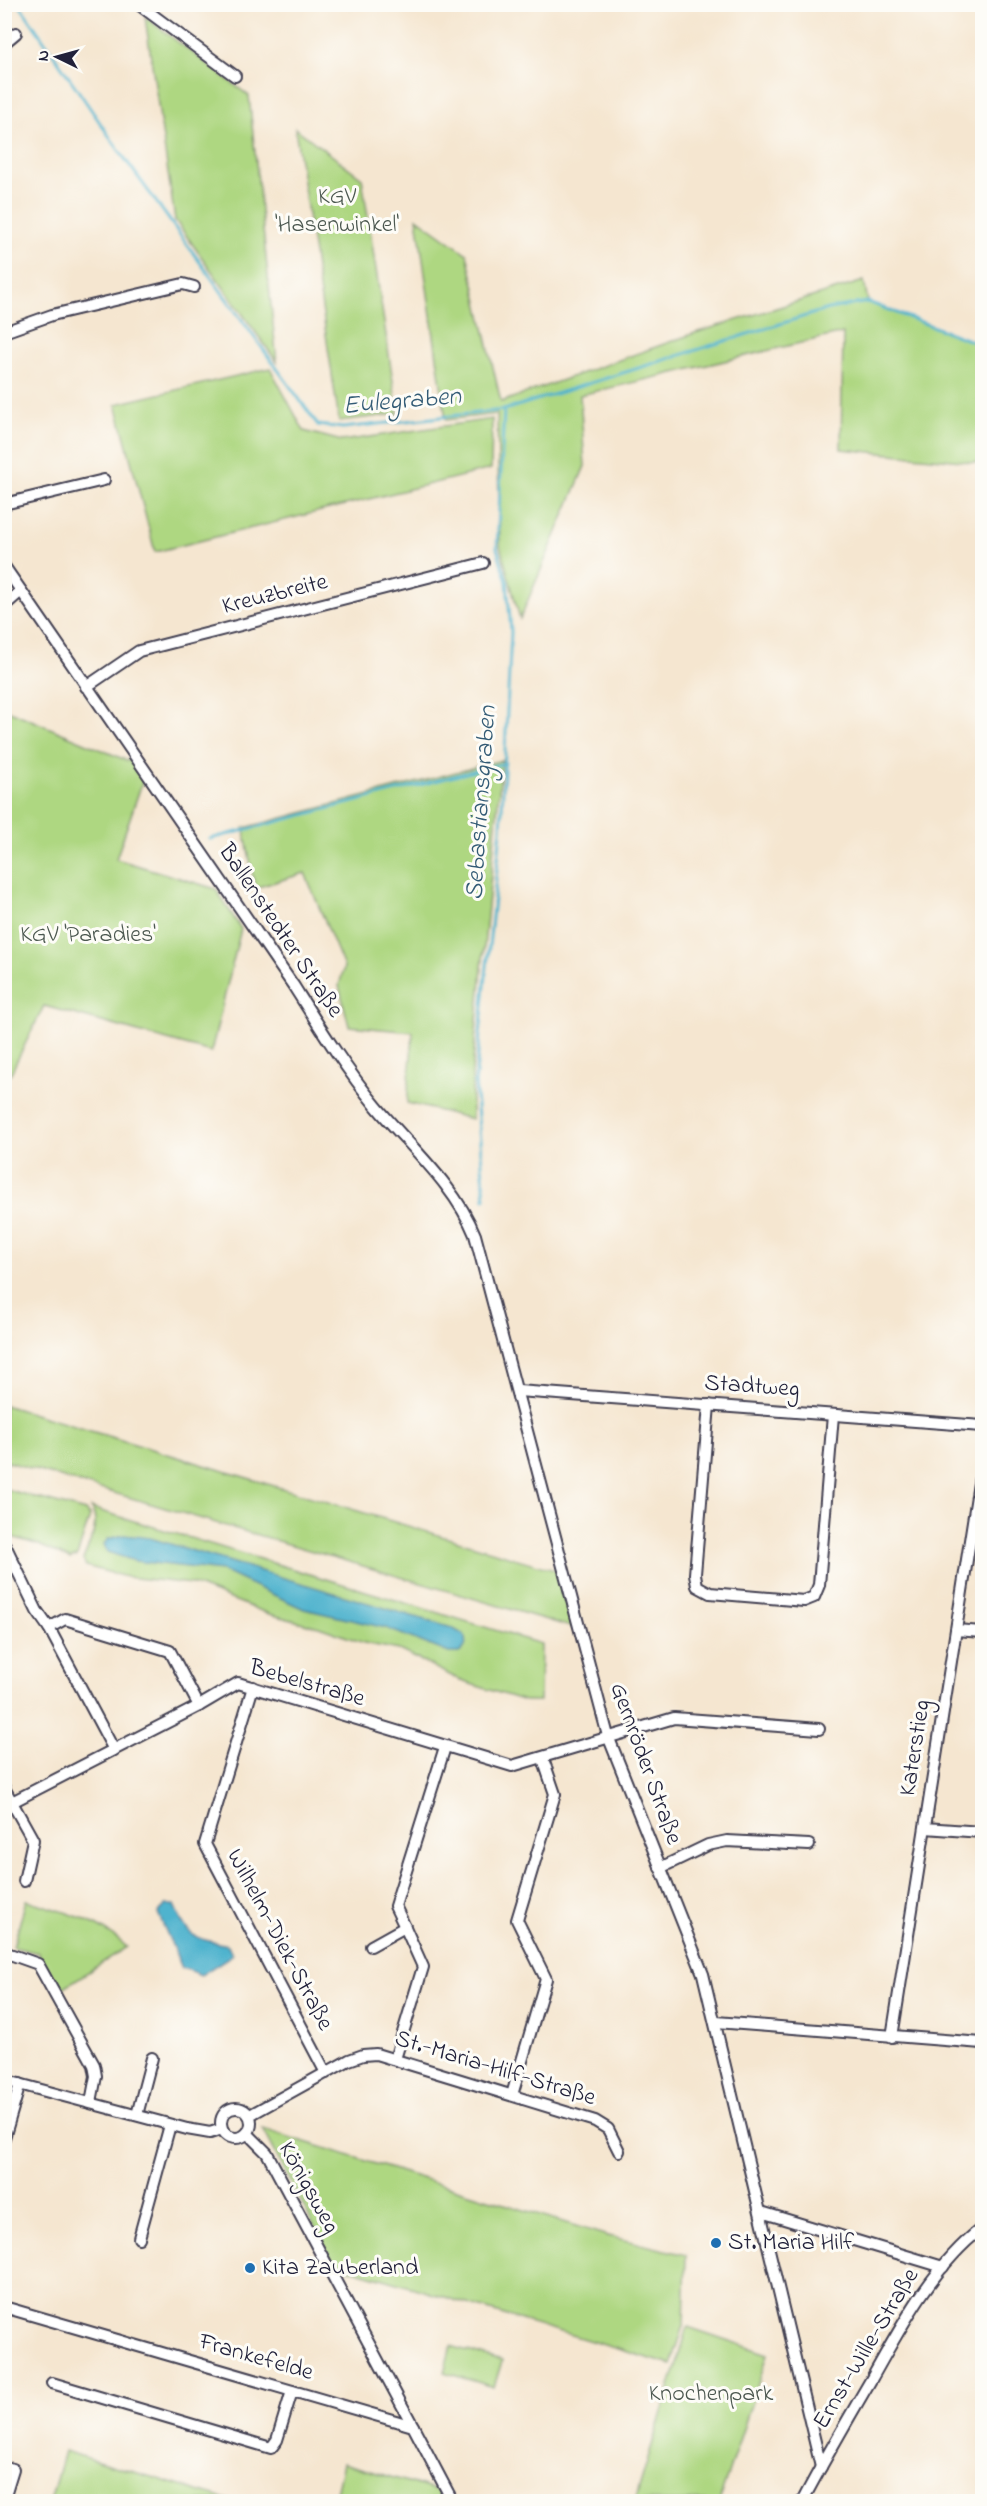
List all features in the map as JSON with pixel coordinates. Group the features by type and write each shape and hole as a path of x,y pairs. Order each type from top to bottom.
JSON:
{"street":[{"path":"138,4 235,76"},
{"path":"4,43 16,33"},
{"path":"4,332 52,315 183,284 194,287"},
{"path":"4,504 104,480"},
{"name":"Kreuzbreite","path":"86,687 139,651 483,563"},
{"name":"Ballenstedter Straße","path":"4,566 293,985 335,1050 375,1105 466,1212 475,1235 499,1326"},
{"path":"4,606 21,591"},
{"name":"Gernröder Straße","path":"499,1326 608,1736 703,1974 820,2467"},
{"name":"Stadtweg","path":"518,1391 982,1426"},
{"path":"709,1405 696,1584 707,1593 804,1601 814,1597 819,1585 833,1415"},
{"name":"Katerstieg","path":"892,2037 982,1464"},
{"path":"5,1545 37,1611 49,1628 114,1749"},
{"path":"49,1628 65,1619 170,1651 200,1706"},
{"path":"956,1630 982,1632"},
{"name":"Bebelstraße","path":"8,1803 200,1706 238,1683 512,1766 543,1759 608,1736 674,1718 819,1729"},
{"name":"Wilhelm-Diek-Straße","path":"253,1687 205,1844 326,2073"},
{"path":"395,2059 423,1967 395,1906 445,1747"},
{"path":"512,2095 546,1979 517,1920 555,1794 543,1759"},
{"path":"4,1788 8,1803 33,1840 24,1881"},
{"path":"925,1828 982,1832"},
{"path":"660,1868 721,1842 809,1845"},
{"path":"371,1946 405,1927"},
{"path":"4,1952 38,1964 94,2065 96,2076 91,2102"},
{"path":"716,2022 982,2043"},
{"name":"St.-Maria-Hilf-Straße","path":"250,2115 363,2055 376,2054 595,2121 608,2130 619,2151"},
{"path":"137,2115 152,2058"},
{"path":"4,2080 170,2125 210,2133 222,2129"},
{"path":"4,2138 20,2084"},
{"path":"241,2108 250,2115 251,2124 248,2133 237,2138 231,2137 222,2129 222,2118 230,2109 241,2108"},
{"path":"139,2238 170,2125"},
{"name":"Königsweg","path":"248,2133 267,2153 413,2426"},
{"path":"761,2212 943,2266"},
{"name":"Ernst-Wille-Straße","path":"802,2502 896,2337 943,2266 967,2240 982,2229"},
{"name":"Frankefelde","path":"4,2307 413,2426"},
{"path":"52,2383 271,2448 277,2440 292,2391"},
{"path":"413,2426 453,2502"},
{"path":"4,2466 14,2469 4,2498"}],"green space":[{"path":"145,17 249,96 277,362 175,220"},
{"name":"KGV 'Hasenwinkel'","path":"295,128 362,178 398,414 339,421"},
{"path":"417,218 467,254 501,402 695,333 864,281 868,302 982,345 982,463 841,449 843,333 580,395 585,466 520,619 500,546 497,414 446,420"},
{"path":"270,368 304,431 342,441 492,419 491,469 155,552 116,404"},
{"name":"KGV 'Paradies'","path":"5,709 128,761 130,757 144,777 116,859 216,889 241,929 211,1052 44,1006 5,1085"},
{"path":"502,760 472,1072 472,1119 407,1103 413,1032 349,1026 339,986 344,967 305,873 255,888 244,828"},
{"path":"4,1405 558,1571 574,1628 5,1461"},
{"path":"5,1489 85,1511 90,1516 77,1556 70,1559 39,1545 5,1535"},
{"path":"91,1508 541,1644 540,1701 525,1701 464,1682 399,1650 364,1643 319,1627 269,1614 192,1584 126,1577 86,1566 83,1560 91,1540 95,1520"},
{"path":"26,1900 92,1923 127,1947 60,1990 38,1953 13,1947"},
{"path":"263,2129 608,2236 686,2255 684,2326 671,2365 334,2264"},
{"name":"Knochenpark","path":"688,2327 768,2354 719,2501 635,2501"},
{"path":"451,2346 502,2361 494,2387 444,2372"},
{"path":"64,2451 232,2501 50,2501"},
{"path":"343,2463 438,2491 443,2500 334,2501"}],"water":[{"path":"124,1535 150,1538 452,1628 464,1635 465,1646 459,1653 449,1653 386,1628 304,1609 222,1571 135,1561 107,1552 104,1544 108,1539"},
{"path":"166,1905 174,1905 183,1924 193,1935 228,1945 232,1955 201,1975 182,1968 158,1913"}],"waterway":[{"name":"Eulegraben","path":"19,4 120,152 318,425 343,428 504,410 828,309 868,302 982,345"},
{"name":"Sebastiansgraben","path":"485,1199 475,1083 501,830 511,632 507,582 497,548 504,410"},
{"path":"210,839 505,763"}],"place":[{"name":"St. Maria Hilf","path":"716,2243"},
{"name":"Kita Zauberland","path":"250,2268"}]}
